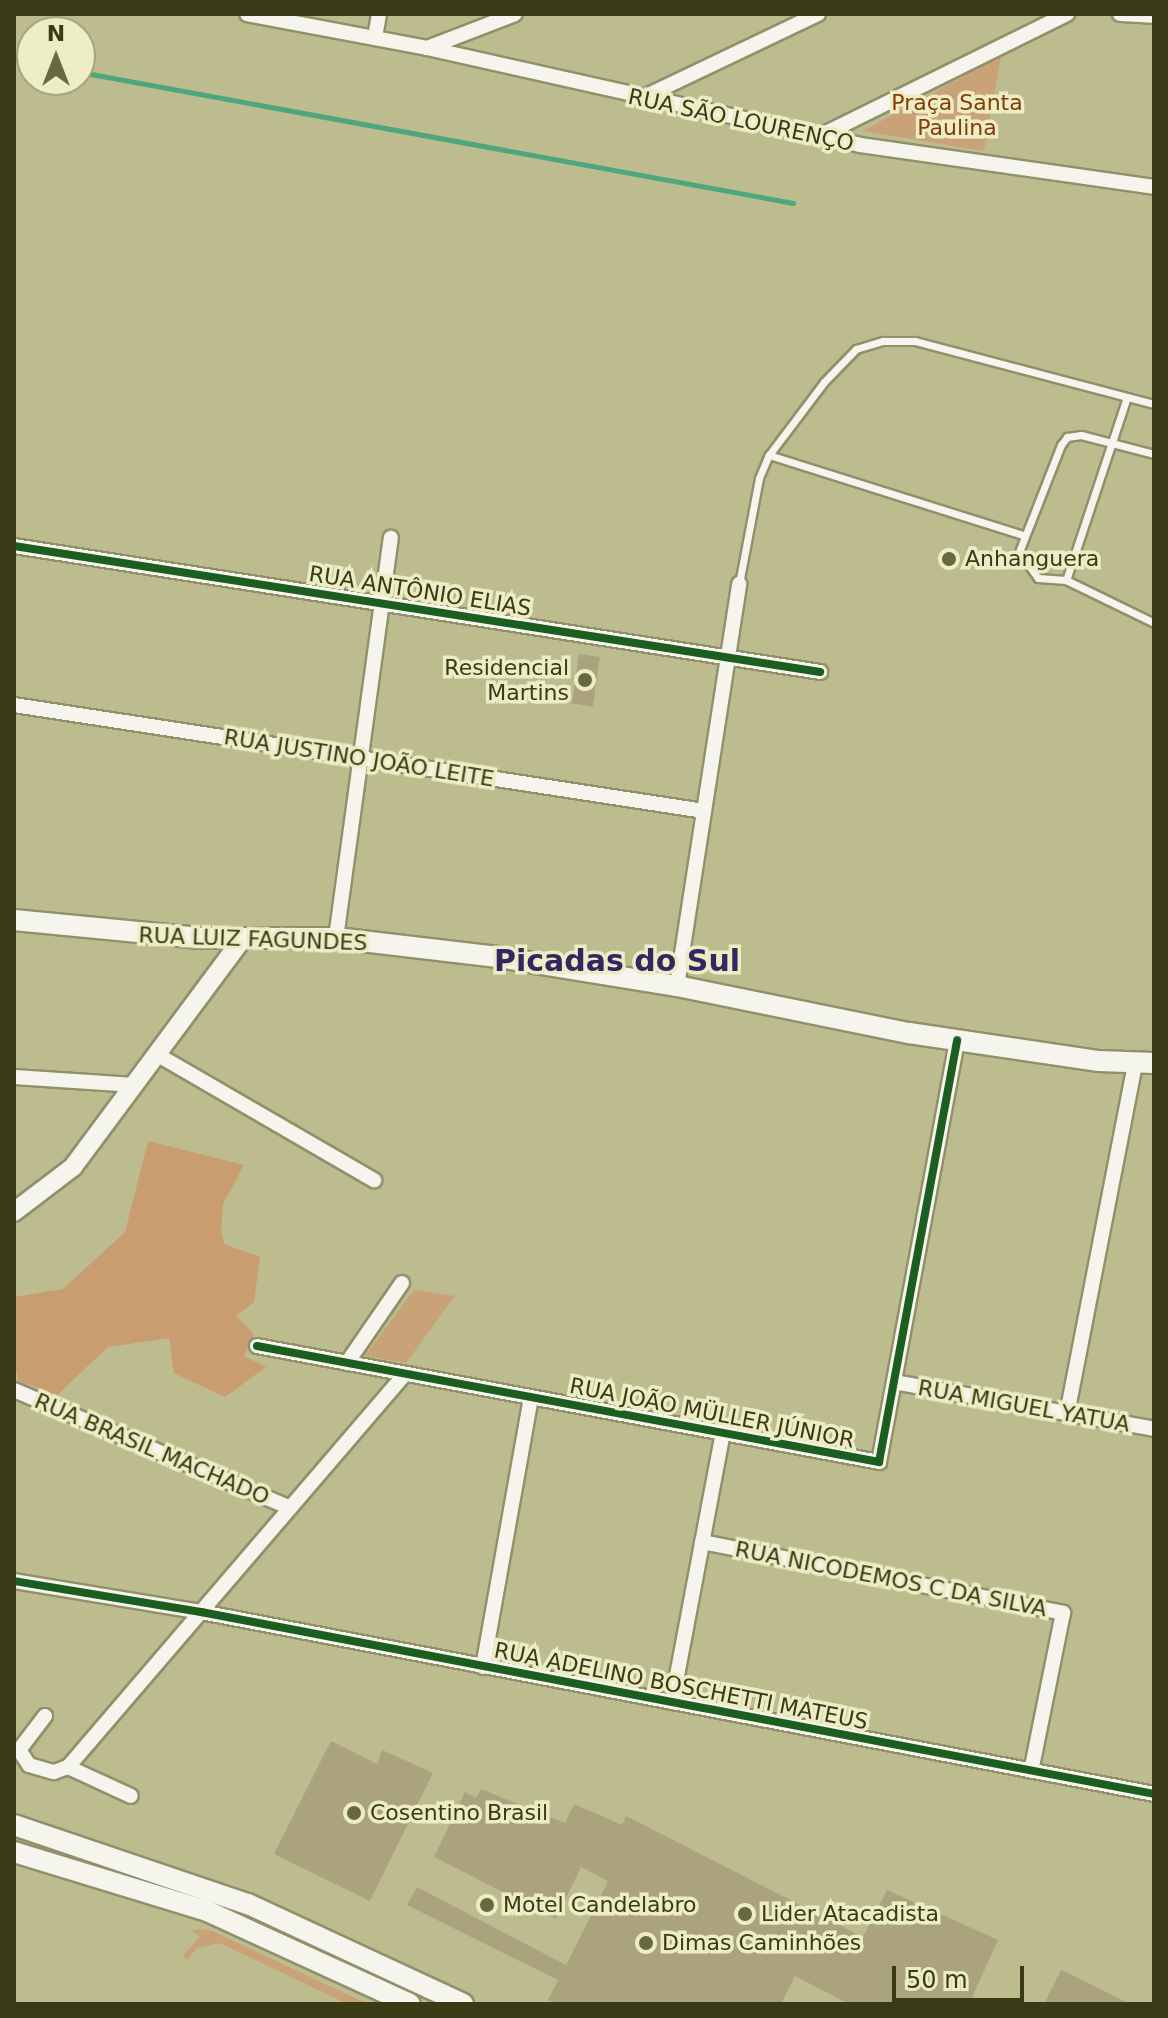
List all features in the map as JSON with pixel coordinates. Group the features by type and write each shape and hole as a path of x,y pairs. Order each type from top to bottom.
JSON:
{"main road":[{"name":"RUA LUIZ FAGUNDES","path":"14,920 116,933 336,938 677,986 957,1040 1144,1063"},
{"path":"14,1825 159,1882 288,1921 463,2004"},
{"path":"14,1852 159,1882 410,2004"}],"street":[{"name":"RUA SÃO LOURENÇO","path":"247,14 427,48 818,137 1154,187"},
{"path":"375,37 379,14"},
{"path":"427,48 515,14"},
{"path":"642,98 818,14"},
{"path":"818,137 1067,14"},
{"path":"1120,14 1154,16"},
{"path":"336,938 391,538"},
{"name":"RUA ANTÔNIO ELIAS","path":"14,546 820,672"},
{"path":"677,986 739,584"},
{"name":"RUA JUSTINO JOÃO LEITE","path":"14,705 704,811"},
{"path":"14,1212 73,1167 243,938"},
{"name":"RUA JOÃO MÜLLER JÚNIOR","path":"257,1346 879,1462 957,1040"},
{"path":"158,1055 374,1180"},
{"path":"1067,1414 1144,1063"},
{"path":"14,1077 135,1085"},
{"path":"347,1363 402,1283"},
{"path":"68,1767 405,1374"},
{"name":"RUA MIGUEL YATUA","path":"894,1382 1154,1429"},
{"name":"RUA BRASIL MACHADO","path":"14,1390 290,1508"},
{"path":"483,1667 531,1398"},
{"path":"672,1702 723,1433"},
{"name":"RUA NICODEMOS C DA SILVA","path":"702,1542 1063,1613 1031,1771"},
{"name":"RUA ADELINO BOSCHETTI MATEUS","path":"14,1581 201,1612 1154,1794"},
{"path":"45,1716 19,1750 21,1759 41,1770 68,1767 131,1796"}],"lane":[{"path":"739,584 759,478 769,455 824,382 856,349 883,341 915,341 1154,404"},
{"path":"1066,580 1127,397"},
{"path":"1154,454 1067,437 1022,535 1019,552 1038,578 1066,580 1154,623"},
{"path":"769,455 1022,535"}],"green space":[{"name":"Praça Santa Paulina","path":"1001,56 984,151 863,131"},
{"path":"414,1290 455,1296 406,1363 365,1356"},
{"path":"191,1931 212,1931 368,2004 347,2004 220,1943 197,1948 187,1960 183,1956 200,1936"}],"shaded area":[{"path":"148,1141 244,1165 223,1204 221,1230 224,1244 260,1257 254,1302 236,1316 254,1334 244,1356 266,1367 225,1397 174,1373 169,1338 108,1347 57,1395 19,1381 14,1363 14,1297 63,1289 125,1232"}],"building":[{"name":"Residencial Martins","path":"579,654 600,657 593,706 572,704"},
{"name":"Cosentino Brasil","path":"331,1741 377,1764 382,1750 433,1773 370,1901 274,1854"},
{"path":"481,1789 565,1823 574,1804 622,1825 626,1816 863,1937 887,1890 998,1940 969,2004 849,2004 795,1976 781,2004 557,2004 548,2000 558,1980 407,1905 417,1887 566,1965 608,1881 581,1867 556,1919 434,1857 465,1792 476,1798"},
{"path":"1061,1970 1070,1974 1130,2004 1044,2004"}],"waterway":[{"path":"96,75 793,203"}],"cycle path":[{"path":"14,546 820,672"},
{"path":"257,1346 879,1462 957,1040"},
{"path":"14,1581 201,1612 1154,1794"}],"place":[{"name":"Anhanguera","path":"949,559"},
{"name":"Residencial Martins","path":"585,680"},
{"name":"Cosentino Brasil","path":"354,1813"},
{"name":"Motel Candelabro","path":"487,1905"},
{"name":"Lider Atacadista","path":"745,1914"},
{"name":"Dimas Caminhões","path":"646,1943"}],"district":[{"name":"Picadas do Sul","path":"617,961"}]}
